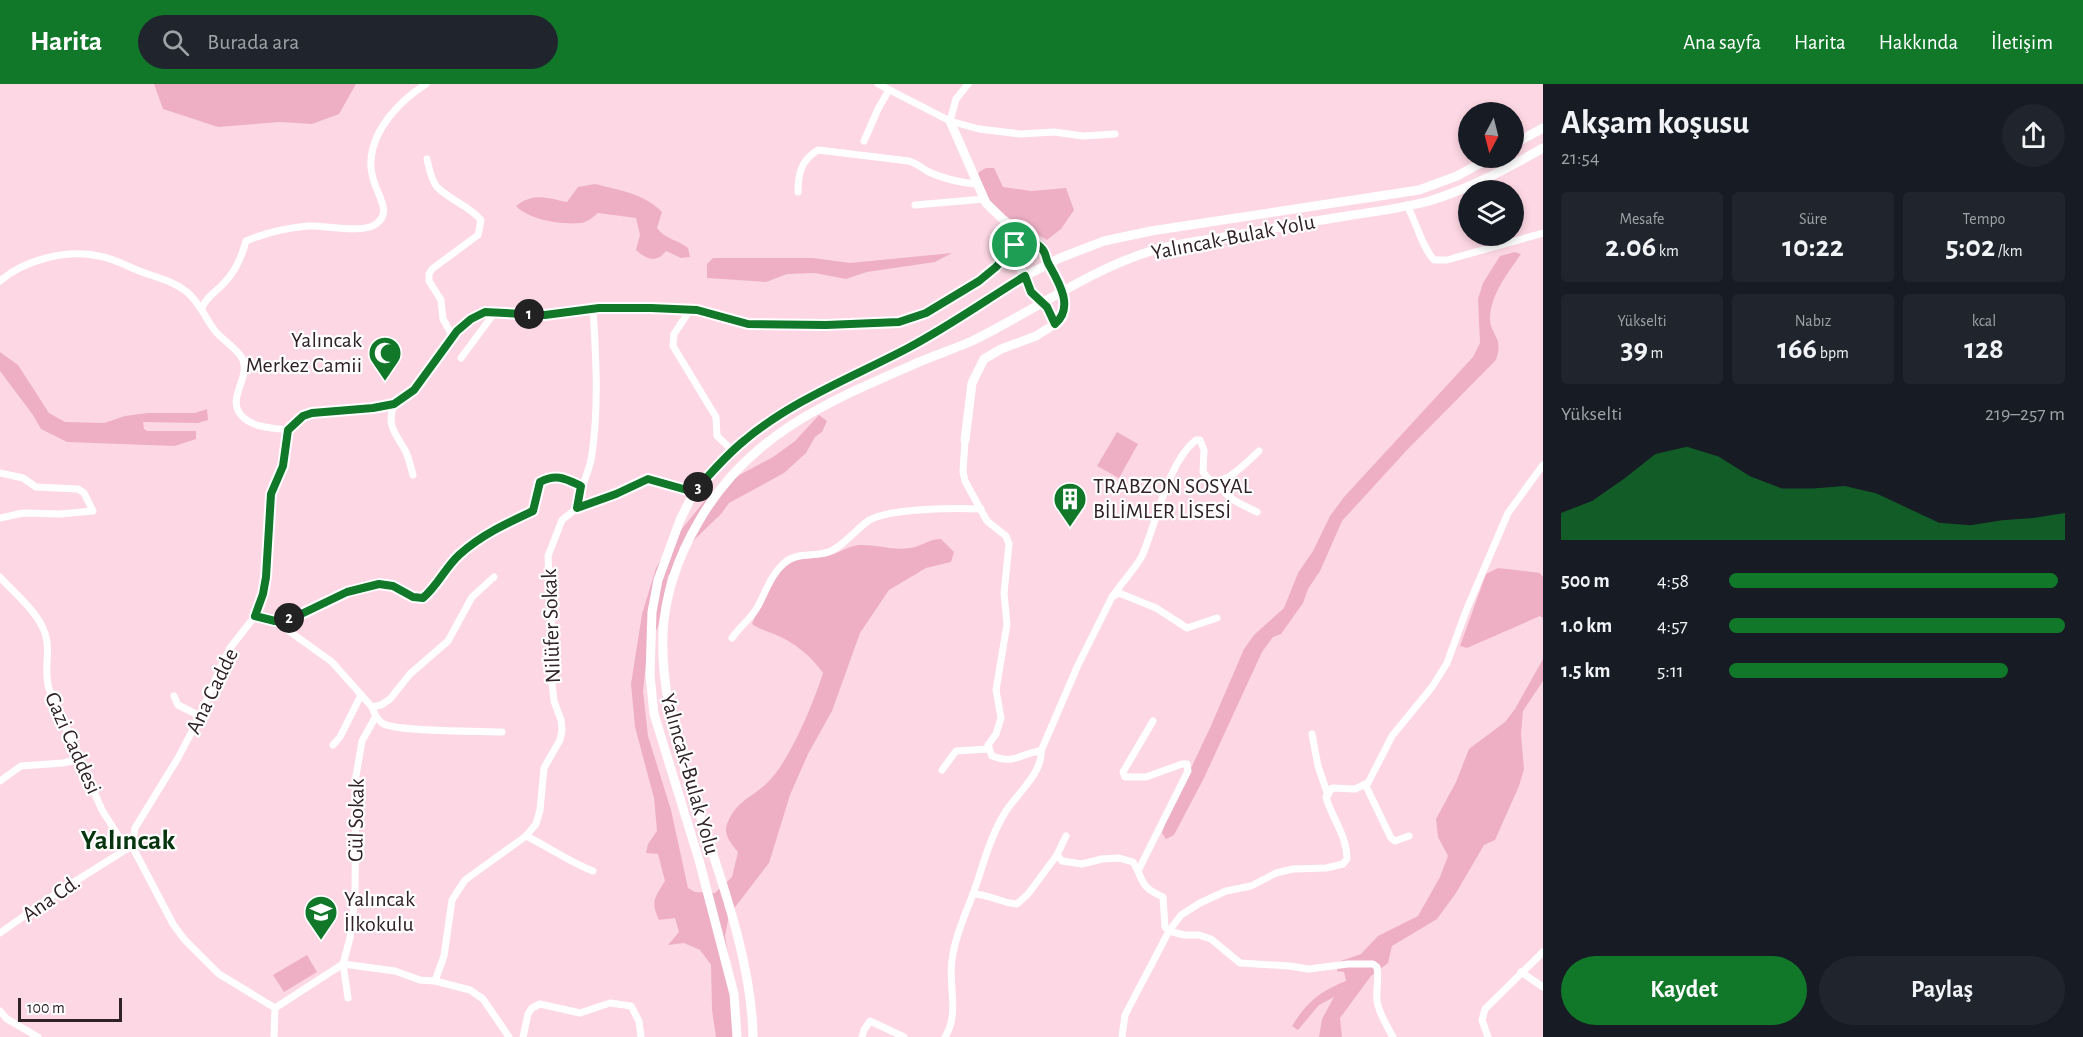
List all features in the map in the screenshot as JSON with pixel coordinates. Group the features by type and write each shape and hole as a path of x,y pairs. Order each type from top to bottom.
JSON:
{"main road":[{"path":"950,121 976,184 992,211 1015,231 1042,249 1062,292 1063,313 1055,324 1036,336 1001,349 984,359 972,383 965,440"},
{"path":"1524,138 1543,128"},
{"name":"Yalıncak-Bulak Yolu","path":"753,1037 749,998 732,916 668,707 663,665 665,612 676,567 689,538 726,479 759,447 817,409 970,342 1127,260 1178,244 1428,201 1479,182 1543,148"},
{"name":"Yalıncak-Bulak Yolu","path":"737,1037 734,994 699,860 654,714 650,675 652,619 658,580 680,520 694,492 733,451 769,423 822,390 910,347 1048,263 1104,241 1151,231 1419,190 1471,168"},
{"path":"1015,231 1017,257 1031,292 1053,316 1055,324"},
{"path":"798,325 899,322 919,317 989,274 1015,245"}],"street":[{"path":"202,308 204,301 226,282 236,266 246,241 278,231 309,226 363,227 376,225 382,217 384,208 375,187 371,160 375,141 401,102 426,84"},
{"path":"878,84 950,121 979,129 1021,134 1054,132 1083,136 1115,134"},
{"path":"950,121 956,99 968,84"},
{"path":"864,141 889,90"},
{"path":"798,192 798,177 802,165 810,154 818,150 909,161 929,172 964,183 976,184"},
{"path":"427,159 437,187 474,211 482,220 478,236 432,269 429,274 429,281 441,300 443,320 453,337"},
{"path":"915,206 984,199"},
{"path":"1407,205 1417,224 1426,252 1434,260 1447,260 1543,233"},
{"path":"0,281 12,270 56,255 101,256 170,280 202,308 214,331 241,357 244,374 236,396 237,409 241,416 259,426 288,430 303,416 312,413 394,404 414,390 453,337 471,319 485,312 545,315 593,308 690,310 748,324 798,325"},
{"path":"577,508 581,486 592,457 595,422 597,363 593,308"},
{"path":"690,310 675,334 673,346 716,417 717,436 733,451"},
{"path":"461,358 495,312"},
{"path":"394,404 390,416 391,426 407,454 413,475"},
{"name":"Ana Cadde","path":"129,847 135,828 178,758 200,716 230,648 255,616 266,577 271,494 283,466 288,430"},
{"path":"965,440 963,472 965,481 987,521 1006,536 1009,544 1004,592 1007,624 996,690 1001,718 996,734 988,745 992,756 1002,760 1014,760 1041,751"},
{"path":"945,1037 954,1015 951,961 960,928 990,845 1006,811 1030,781 1078,665 1112,597 1141,558 1161,500 1186,448 1196,440 1200,440 1204,450 1203,472 1210,480 1218,482 1228,478 1259,451"},
{"path":"1122,1037 1125,1015 1169,931 1181,915 1226,891 1251,886 1276,873 1293,869 1326,868 1343,864 1347,859 1347,845 1326,797 1332,788 1355,789 1368,783 1392,736 1432,687 1447,663 1466,611 1508,513 1543,465"},
{"path":"0,473 23,478 36,487 78,489 84,493 93,511 60,514 23,513 0,518"},
{"path":"275,621 295,617 347,592 379,584 393,586 413,597 423,598 434,588 447,567 461,553 494,529 533,511 540,482 550,477 559,477 581,486"},
{"path":"577,508 648,479 694,492"},
{"path":"1218,482 1233,500 1257,512"},
{"path":"732,638 739,627 758,608 776,572 786,561 800,556 829,552 879,515 953,507 981,509"},
{"name":"Nilüfer Sokak","path":"435,981 444,956 452,900 465,880 526,836 536,824 540,810 544,768 560,740 562,730 554,701 551,674 553,657 548,556 562,520 577,508"},
{"name":"Gazi Caddesi","path":"0,577 39,620 46,636 45,676 49,689 102,810 129,847"},
{"path":"372,707 381,705 390,699 410,674 448,641 472,597 494,577"},
{"path":"1112,597 1119,593 1156,608 1187,628 1217,618"},
{"path":"255,616 275,621 332,662 372,707 383,724 502,732"},
{"path":"333,745 340,737 361,695"},
{"path":"174,696 178,705 200,716"},
{"name":"Gül Sokak","path":"348,998 343,964 350,939 355,896 356,776 362,741 376,716"},
{"path":"1138,872 1188,771 1187,764 1182,764 1146,777 1125,777 1123,772 1153,721"},
{"path":"1312,734 1318,766 1328,795"},
{"path":"942,770 956,751 989,749"},
{"path":"0,782 21,766 63,763 80,759"},
{"path":"1365,784 1390,838 1395,841 1409,836"},
{"path":"526,836 548,846 571,863 593,871"},
{"path":"973,894 983,894 996,900 1017,904 1028,894 1057,855 1066,836"},
{"path":"129,847 138,858 173,924 184,939 219,974 275,1008"},
{"name":"Ana Cd.","path":"0,933 58,892 129,847"},
{"path":"1057,855 1062,861 1082,864 1119,858 1132,862 1141,881 1149,891 1163,897 1165,927 1169,931 1211,939 1240,963 1309,969 1348,964 1373,964 1377,967 1379,1009 1393,1037"},
{"path":"1488,1037 1482,1020 1485,1009 1543,951"},
{"path":"275,1008 343,964 395,971 420,980 435,981 470,990 483,999 509,1037"},
{"path":"1521,972 1543,987"},
{"path":"523,1037 528,1014 532,1008 540,1004 580,1013 610,1003 631,1006 639,1021 641,1037"},
{"path":"274,1037 275,1008"},
{"path":"0,1011 7,1019 38,1037"},
{"path":"862,1037 870,1021 904,1037"}],"shaded area":[{"path":"154,84 356,84 339,114 312,124 280,122 218,127 163,109"},
{"path":"986,168 994,168 1003,187 1031,191 1066,188 1074,210 1061,229 1047,240 1004,215 992,204 976,179 979,172"},
{"path":"595,184 631,194 655,206 662,212 657,228 664,235 688,248 690,257 681,258 666,251 658,258 651,259 640,253 636,250 640,235 636,218 598,213 584,222 565,223 537,218 516,206 535,198 567,202 578,187"},
{"path":"1515,252 1521,254 1501,285 1491,310 1491,325 1499,346 1496,360 1407,450 1342,521 1303,603 1281,634 1273,637 1262,652 1204,778 1174,835 1166,839 1162,833 1165,823 1244,649 1254,635 1284,608 1298,573 1313,551 1330,516 1344,497 1473,357 1480,343 1478,299 1483,283 1500,256"},
{"path":"952,253 935,262 867,272 846,279 815,273 787,274 766,282 707,278 707,264 713,258 813,258 850,263"},
{"path":"0,352 18,365 49,413 65,422 104,423 125,416 148,413 195,413 207,409 208,420 198,423 143,422 144,429 147,431 196,431 196,439 175,446 67,442 41,429 0,371"},
{"path":"819,415 827,421 822,432 815,437 806,453 784,473 729,503 695,539 668,576 658,626 647,655 643,691 648,736 671,810 688,888 695,892 715,893 732,877 738,852 727,835 727,824 740,804 769,781 785,759 807,715 823,673 795,645 752,624 776,577 797,560 828,556 859,545 908,548 941,539 954,552 951,562 926,568 889,590 860,633 832,711 808,754 790,795 769,863 729,915 725,936 737,1007 736,1037 716,1037 712,1010 711,965 700,950 684,943 668,945 679,932 675,918 659,920 654,904 665,881 658,854 646,853 648,844 657,831 654,798 635,727 631,684 642,614 656,568 673,540 706,499 734,478 773,457 795,441"},
{"path":"1117,432 1138,444 1119,478 1097,466"},
{"path":"1498,568 1540,573 1543,577 1543,618 1540,616 1467,648 1460,646 1486,574"},
{"path":"1543,659 1543,681 1523,711 1521,734 1524,769 1495,840 1484,845 1456,893 1437,919 1392,946 1388,963 1371,976 1340,1018 1342,1037 1319,1037 1322,1019 1334,997 1319,1005 1298,1030 1292,1026 1315,998 1346,981 1344,972 1337,971 1338,962 1361,954 1378,936 1418,916 1440,877 1448,856 1438,837 1436,819 1456,782 1469,749 1505,722 1515,709"},
{"path":"307,955 317,972 284,992 273,975"}],"place":[{"name":"Yalıncak Merkez Camii","path":"385,382"},
{"name":"TRABZON SOSYAL BİLİMLER LİSESİ","path":"1070,528"},
{"name":"Yalıncak İlkokulu","path":"321,941"}],"district":[{"name":"Yalıncak","path":"128,841"}],"route":[{"path":"1015,231 1039,246 1060,282 1063,313 1055,324 1047,307 1031,292 1025,276 910,347 822,390 769,423 718,465 694,492 648,479 577,508 581,486 559,477 550,477 540,482 533,511 494,529 461,553 447,567 434,588 423,598 413,597 393,586 379,584 347,592 295,617 275,621 255,616 266,577 271,494 283,466 288,430 303,416 312,413 394,404 414,390 457,331 471,319 485,312 545,315 599,308 651,308 697,310 729,321 748,324 826,325 899,322 919,317 979,281 996,267 1015,245 1015,231"}]}
